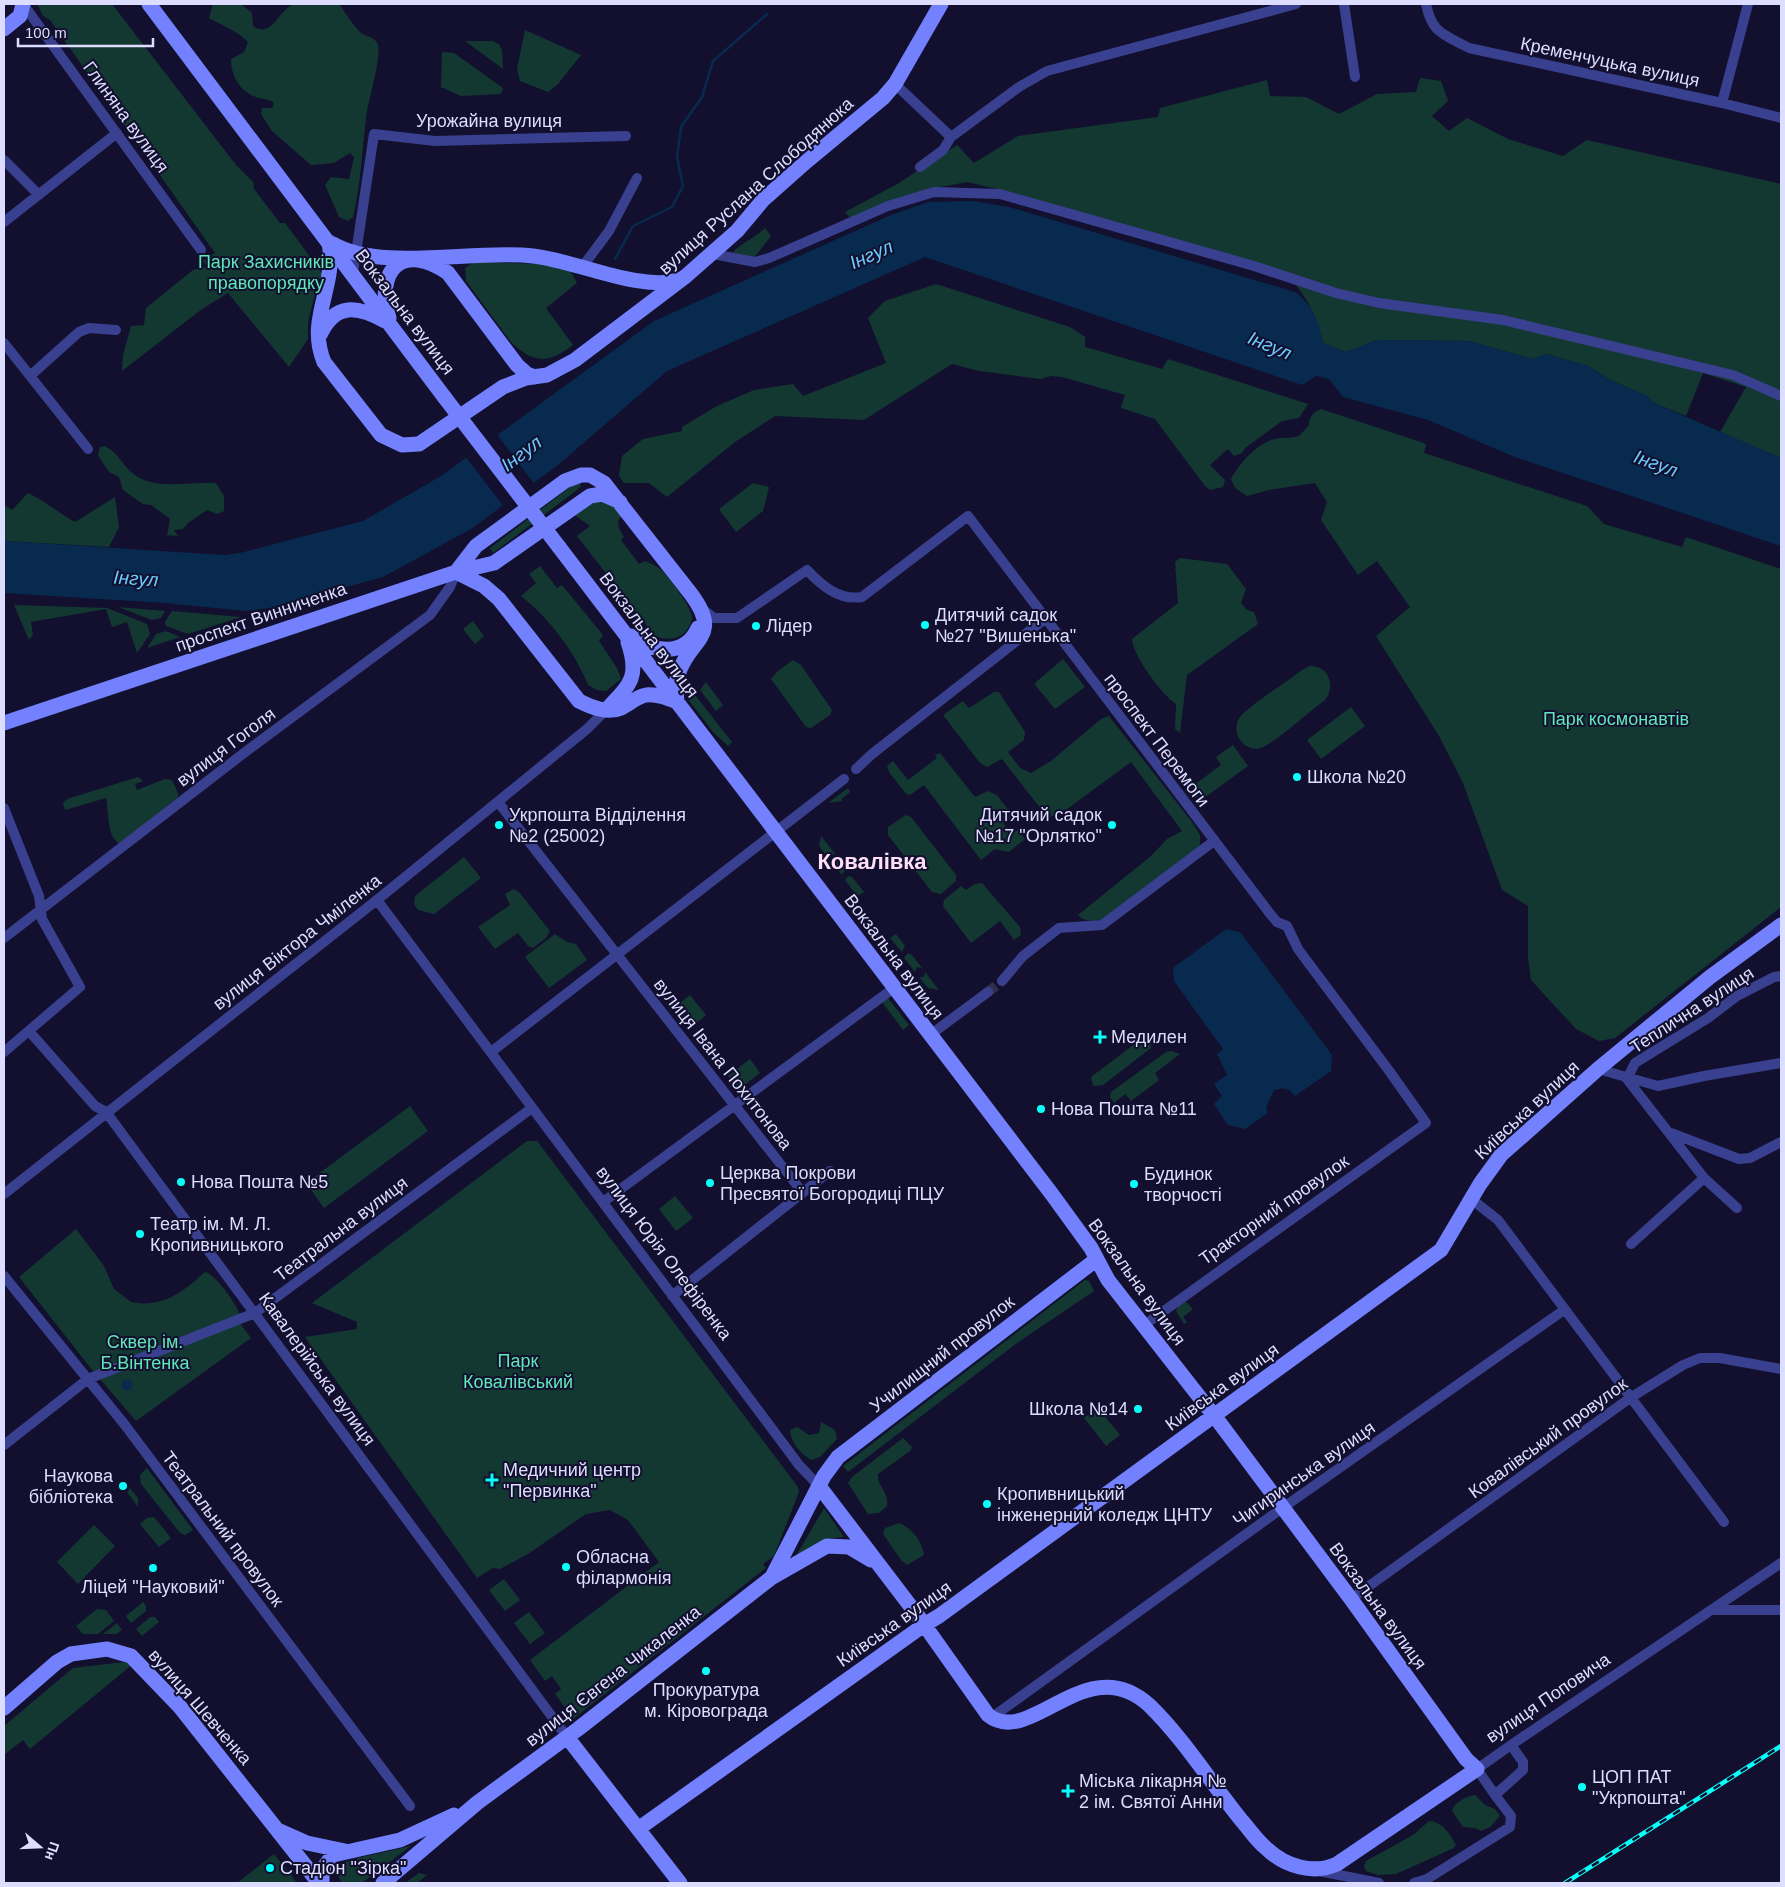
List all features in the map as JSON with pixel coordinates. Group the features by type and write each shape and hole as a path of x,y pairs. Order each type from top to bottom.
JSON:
{"main road":[{"path":"4,29 20,16 23,4"},
{"name":"Вокзальна вулиця","path":"149,4 353,273 445,398 1051,1193 1097,1259 1108,1280 1214,1416 1351,1599 1466,1759 1477,1769"},
{"name":"вулиця Руслана Слободянюка","path":"490,395 518,380 551,373 575,360 713,254 737,231 763,200 807,160 876,104 895,84 941,4"},
{"path":"329,242 355,254 414,258 483,253 534,256 656,283 671,282 686,276"},
{"path":"329,242 332,266 317,330 318,344 328,369 381,435 393,443 412,446 425,442 490,395 502,380 508,354"},
{"path":"457,284 457,272 464,259 471,255 483,253"},
{"path":"391,325 384,290 387,279 399,264 414,258 441,268 457,284 522,371 535,377"},
{"path":"318,344 322,331 331,318 341,311 350,309 368,312 391,325"},
{"path":"581,475 598,477 620,502 700,607 705,624 678,674 677,702 662,696 648,695 640,696 621,708 606,710 591,707 572,695 499,600 484,586 456,572 476,546 564,482 581,475"},
{"path":"499,600 493,579 494,571 504,558 583,499 602,494 620,502"},
{"name":"проспект Винниченка","path":"4,723 456,572 484,567 504,558"},
{"path":"624,631 640,643 651,647 668,650 676,648 690,639 696,632 701,616 700,607"},
{"path":"606,710 625,692 633,674 633,659 624,631"},
{"name":"Київська вулиця","path":"638,1829 939,1616 1441,1250 1470,1198 1501,1154 1598,1069 1716,972 1781,925"},
{"name":"Училищний провулок","path":"819,1486 830,1465 838,1457 1097,1259"},
{"name":"вулиця Юрія Олефіренка","path":"819,1486 884,1571 991,1718"},
{"name":"вулиця Євгена Чикаленка","path":"771,1578 780,1566 819,1486"},
{"name":"вулиця Євгена Чикаленка","path":"382,1883 478,1802 567,1737 771,1578 827,1546 839,1546 856,1550 884,1571"},
{"name":"вулиця Шевченка","path":"4,1708 57,1662 71,1654 107,1650 131,1656 180,1707 320,1883"},
{"path":"991,1718 1015,1722 1093,1688 1105,1686 1132,1694 1148,1705 1177,1738 1266,1849 1288,1864 1313,1869"},
{"path":"567,1737 680,1883"},
{"name":"вулиця Поповича","path":"1313,1869 1328,1868 1337,1864 1477,1769"},
{"name":"вулиця Євгена Чикаленка","path":"320,1883 322,1870 326,1862 334,1855 383,1845 419,1833 478,1802"},
{"name":"вулиця Шевченка","path":"276,1828 282,1833 306,1843 352,1851"}],"street":[{"name":"Глиняна вулиця","path":"23,4 201,250"},
{"path":"920,167 943,150 951,137 1019,87 1047,71 1296,4"},
{"path":"1344,4 1355,77"},
{"name":"Кременчуцька вулиця","path":"1426,4 1429,18 1436,30 1469,48 1722,103 1781,118"},
{"path":"1722,103 1748,4"},
{"path":"895,84 951,137"},
{"path":"4,222 117,134"},
{"name":"Урожайна вулиця","path":"353,273 374,134 435,141 626,136"},
{"path":"4,160 39,195"},
{"path":"583,266 609,231 637,178"},
{"path":"713,254 755,262 769,258 888,206 934,192 1000,194 1254,266 1336,294 1512,322 1734,375 1781,396"},
{"path":"30,376 79,332 89,328 116,330"},
{"path":"4,343 88,449"},
{"name":"проспект Перемоги","path":"700,607 714,618 737,618 806,570 825,589 856,598 862,597 968,516 1271,915 1278,922 1287,926 1298,948 1426,1123"},
{"name":"вулиця Гоголя","path":"4,938 233,761 430,615 450,587 456,572"},
{"path":"856,768 1046,618"},
{"name":"вулиця Віктора Чміленка","path":"4,1194 377,900 589,728 606,710"},
{"path":"491,1052 844,779"},
{"name":"вулиця Івана Похитонова","path":"498,802 803,1193"},
{"path":"4,808 39,896 42,919 80,988 4,1052"},
{"path":"1002,981 1023,956 1059,928 1102,925 1214,841"},
{"name":"вулиця Юрія Олефіренка","path":"377,900 799,1465 819,1486"},
{"name":"Теплична вулиця","path":"1627,1079 1635,1063 1708,1018 1737,996 1774,977 1781,976"},
{"path":"603,1202 812,1046 894,988"},
{"path":"930,1035 988,992"},
{"name":"Кавалерійська вулиця","path":"29,1031 95,1106 106,1112 567,1737"},
{"path":"1598,1069 1627,1079 1658,1086 1781,1063"},
{"path":"1627,1079 1704,1178 1737,1208"},
{"name":"Театральна вулиця","path":"4,1445 88,1379 255,1314 532,1108"},
{"name":"Тракторний провулок","path":"1143,1326 1426,1123"},
{"path":"1670,1132 1740,1159 1750,1158 1780,1142"},
{"path":"672,1296 830,1171"},
{"path":"1631,1244 1704,1178"},
{"path":"1470,1198 1498,1220 1724,1522"},
{"name":"Театральний провулок","path":"4,1276 125,1425 410,1806"},
{"name":"Чигиринська вулиця","path":"991,1718 1564,1310"},
{"name":"Ковалівський провулок","path":"1351,1599 1630,1398 1683,1365 1700,1358 1720,1358 1781,1369"},
{"name":"вулиця Поповича","path":"1477,1769 1781,1563"},
{"path":"1711,1610 1781,1610"},
{"path":"1496,1794 1523,1770 1522,1762 1511,1745"},
{"path":"1414,1883 1427,1879 1510,1827 1512,1816 1477,1769"},
{"path":"1313,1869 1379,1883"}],"green space":[{"path":"308,3 339,4 362,34 373,38 377,42 378,60 366,118 358,192 353,217 348,221 339,217 325,185 331,177 349,179 354,157 350,153 334,163 311,165 272,131 261,114 262,108 272,108 274,103 253,96 242,88 235,78 231,66 231,59 244,52 248,42 235,32 209,18 213,4 241,4 252,13 253,26 265,29 270,27 292,5"},
{"name":"Парк Захисників правопорядку","path":"37,4 112,4 236,165 253,182 254,189 280,223 285,223 323,274 319,279 308,322 308,339 289,367 228,293 202,309 122,371 123,355 131,326 144,325 146,308 193,270 207,267 203,261 215,253 50,20 43,16"},
{"path":"525,30 581,55 558,84 548,92 520,81 517,69"},
{"path":"465,41 492,41 499,44 502,50 503,69"},
{"path":"442,52 454,53 503,88 501,94 461,96 441,87"},
{"path":"1420,78 1441,81 1448,101 1432,116 1449,131 1467,118 1508,139 1563,156 1587,140 1781,184 1781,458 1720,432 1746,387 1703,373 1686,416 1654,403 1647,396 1610,380 1588,366 1546,354 1532,359 1469,341 1377,340 1346,352 1323,343 1309,305 1299,288 1285,273 1018,194 967,182 930,189 850,218 845,212 899,183 957,145 974,163 1018,136 1158,117 1160,108 1267,80 1270,96 1306,97 1339,114 1377,94 1416,92"},
{"path":"765,228 771,236 753,259 730,255 739,247"},
{"path":"474,262 539,264 570,270 577,283 546,308 573,345 556,356 541,359 534,358 519,349 511,342 466,281 465,268"},
{"path":"936,284 1070,327 1085,337 1085,347 1162,369 1168,359 1308,404 1299,418 1282,421 1245,448 1242,453 1234,456 1228,449 1210,465 1225,480 1223,487 1210,490 1205,486 1155,419 1121,408 1125,395 1062,377 1051,376 1040,379 979,371 952,364 864,420 775,416 735,442 667,497 649,483 624,483 619,476 622,456 643,439 682,431 682,427 717,406 754,390 793,384 803,396 886,363 868,318 885,301"},
{"name":"Парк космонавтів","path":"1321,409 1424,443 1426,445 1424,453 1587,506 1604,524 1682,547 1686,537 1781,569 1781,907 1615,1038 1599,1041 1576,1029 1531,980 1528,958 1528,906 1502,890 1463,783 1439,736 1376,636 1410,607 1377,561 1358,575 1321,520 1327,502 1315,483 1269,490 1247,496 1235,488 1231,479 1255,449 1268,441 1278,438 1299,436 1309,425 1312,415"},
{"path":"105,446 131,472 144,480 164,484 216,483 224,496 224,511 217,514 207,510 188,523 183,529 174,530 178,536 167,535 170,519 151,505 143,504 123,490 119,477 109,472 98,455 100,447"},
{"path":"580,483 581,486 577,490 493,553 490,548 573,485"},
{"path":"753,483 769,487 763,511 736,532 719,509"},
{"path":"28,493 75,522 115,497 119,527 109,547 4,541 4,505 12,510"},
{"path":"597,501 614,505 622,516 618,521 619,528 624,537 621,540 639,564 645,561 659,568 679,591 692,617 687,630 683,634 672,639 660,638 654,635 577,536 590,526 573,514"},
{"path":"1180,558 1227,564 1246,589 1241,603 1247,610 1254,612 1258,624 1187,675 1180,733 1175,729 1176,704 1163,692 1149,674 1137,655 1132,639 1178,603 1175,562"},
{"path":"540,566 557,588 562,585 603,635 599,641 617,668 621,679 606,691 597,690 588,685 576,660 560,636 521,596 536,583 529,574"},
{"path":"14,605 107,608 147,624 150,634 137,653 127,622 112,627 106,609 31,622 33,635 29,640"},
{"path":"118,607 165,611 161,618 152,620"},
{"path":"172,611 241,617 188,634 166,626 165,622"},
{"path":"473,621 484,636 475,644 463,629"},
{"path":"166,631 180,637 147,648 156,634"},
{"path":"1063,659 1085,687 1055,709 1035,685 1036,682"},
{"path":"793,660 801,665 832,710 830,715 811,728 806,727 771,679"},
{"path":"1310,666 1322,669 1329,678 1330,689 1325,700 1286,732 1263,747 1256,749 1245,745 1241,741 1236,729 1240,717 1260,700"},
{"path":"706,682 723,705 716,711 700,690"},
{"path":"994,692 999,692 1025,732 1024,740 1008,752 1020,768 1031,773 1051,761 1101,719 1109,716 1192,822 1200,835 1200,846 1101,920 1088,920 1080,917 1078,915 1151,856 1167,839 1182,831 1131,762 1067,809 1048,818 1002,759 987,767 980,763 943,715 963,701 969,708"},
{"path":"692,694 695,695 732,742 728,746 713,732 687,698"},
{"path":"1351,707 1365,726 1321,759 1307,740"},
{"path":"1233,745 1248,766 1204,798 1194,785 1221,765 1216,757"},
{"path":"940,753 975,797 988,791 997,795 1012,815 1003,823 1010,833 1018,830 1025,839 1009,852 995,849 981,860 924,785 910,795 906,794 889,772 887,766 893,761 908,780 937,758 935,755"},
{"path":"138,777 143,781 135,784 137,790 165,779 172,780 178,797 120,844 112,836 110,830 106,798 65,810 63,803 67,799"},
{"path":"848,788 850,792 841,799 842,801 828,803"},
{"path":"906,815 911,817 956,875 956,881 941,894 932,892 888,835 888,827"},
{"path":"821,836 836,855 830,854 829,859 819,846"},
{"path":"464,857 481,878 434,914 418,910 414,904 415,896"},
{"path":"838,858 846,869 842,875 831,862 837,863"},
{"path":"848,876 852,877 864,892 857,896 845,880"},
{"path":"982,883 1020,927 1021,935 1014,940 1000,921 971,943 943,906 944,900 961,886 966,890 975,884"},
{"path":"514,889 519,892 550,931 546,938 533,948 528,946 518,933 495,949 478,927 510,905 505,894"},
{"path":"555,934 567,942 576,944 587,960 549,988 525,957"},
{"path":"896,934 905,946 902,952 890,938"},
{"path":"908,953 912,955 922,968 917,967 915,972 904,958"},
{"path":"925,972 939,990 928,988 919,977 924,977"},
{"path":"690,995 706,1015 691,1028 675,1007"},
{"path":"888,998 909,1025 903,1030 882,1002"},
{"path":"1144,1037 1151,1043 1151,1048 1103,1085 1093,1086 1091,1077"},
{"path":"1171,1051 1180,1054 1155,1073 1159,1080 1131,1101 1125,1094 1114,1103 1110,1097 1111,1092 1166,1052"},
{"path":"750,1059 760,1073 738,1090 728,1076"},
{"path":"410,1106 428,1131 324,1208 306,1183"},
{"name":"Парк Ковалівський","path":"527,1141 537,1141 798,1487 799,1492 774,1556 763,1564 766,1568 573,1719 555,1694 561,1689 552,1676 545,1681 530,1660 659,1562 628,1520 610,1510 586,1514 528,1554 500,1569 493,1568 477,1578 305,1337 357,1329 357,1322 312,1303"},
{"path":"675,1196 693,1218 676,1231 659,1209"},
{"name":"Сквер ім. Б.Вінтенка","path":"76,1229 104,1266 114,1289 131,1302 149,1303 165,1300 180,1292 206,1272 220,1284 230,1297 239,1313 236,1318 251,1338 136,1421 89,1366 19,1277"},
{"path":"1085,1280 1089,1281 1094,1291 1017,1343 848,1472 843,1466"},
{"path":"1186,1302 1193,1309 1183,1317 1187,1322 1184,1324 1176,1311 1180,1303"},
{"path":"1098,1408 1120,1435 1106,1446 1084,1418"},
{"path":"821,1422 835,1430 837,1439 820,1457 811,1460 797,1447 792,1439 790,1430 797,1427 809,1435 819,1433"},
{"path":"903,1438 912,1447 910,1451 878,1474 879,1482 886,1496 887,1506 879,1513 868,1514 848,1483 852,1477"},
{"path":"147,1468 193,1530 185,1535 180,1533 141,1484 140,1475"},
{"path":"130,1488 138,1498 138,1507 127,1492"},
{"path":"824,1508 844,1537 825,1539 796,1556"},
{"path":"154,1517 171,1538 159,1547 140,1524 147,1518"},
{"path":"899,1523 916,1536 924,1555 907,1565 901,1560 883,1534 885,1528"},
{"path":"94,1525 115,1546 78,1584 57,1562"},
{"path":"504,1579 520,1600 505,1611 489,1590"},
{"path":"143,1602 146,1606 146,1611 131,1623 126,1616"},
{"path":"97,1609 106,1610 114,1621 98,1634 83,1634 76,1626"},
{"path":"529,1612 545,1633 530,1644 514,1623"},
{"path":"150,1617 155,1617 159,1622 142,1636 136,1629"},
{"path":"117,1623 122,1630 116,1634 103,1634"},
{"path":"124,1662 133,1664 30,1749 23,1740 4,1755 4,1726 73,1668"},
{"path":"1475,1795 1485,1805 1495,1809 1500,1816 1490,1827 1481,1831 1475,1828 1463,1827 1452,1811 1461,1800"},
{"path":"1429,1821 1446,1829 1456,1845 1454,1848 1396,1874 1378,1875 1366,1871 1364,1866 1366,1861 1413,1835"},
{"path":"412,1845 362,1883 342,1883 339,1878 340,1867 344,1863"},
{"name":"Стадіон \"Зірка\"","path":"274,1854 297,1883 237,1883"},
{"path":"419,1873 427,1875 417,1883 405,1883"}],"water":[{"name":"Інгул","path":"972,201 1009,207 1295,292 1311,309 1323,343 1346,352 1377,340 1469,341 1532,359 1546,354 1588,366 1610,380 1647,396 1654,403 1781,458 1781,546 1515,457 1428,420 1343,397 1329,379 1316,376 1302,385 925,257 667,371 558,465 471,529 383,577 269,608 246,611 165,603 4,593 4,541 224,555 240,553 363,521 441,476 654,321 891,215 928,202"},
{"path":"1226,929 1240,932 1332,1055 1331,1071 1295,1096 1286,1089 1274,1090 1266,1107 1268,1113 1245,1129 1228,1125 1214,1104 1222,1096 1214,1084 1227,1075 1217,1054 1223,1049 1174,981 1173,968"},
{"path":"127,1379 133,1385 127,1391 121,1385"}],"pier":[{"path":"496,433 535,485 505,508 465,456"}],"waterway":[{"path":"615,259 633,226 672,207 683,186 677,157 681,127 702,97 713,61 767,14"}],"tunnel":[{"path":"988,992 1002,981"}],"railway":[{"path":"1565,1883 1781,1746"}],"place":[{"name":"Дитячий садок №27 \"Вишенька\"","path":"925,625"},
{"name":"Лідер","path":"756,626"},
{"name":"Школа №20","path":"1297,777"},
{"name":"Укрпошта Відділення №2 (25002)","path":"499,825"},
{"name":"Дитячий садок №17 \"Орлятко\"","path":"1112,825"},
{"name":"Медилен","path":"1100,1037"},
{"name":"Нова Пошта №11","path":"1041,1109"},
{"name":"Нова Пошта №5","path":"181,1182"},
{"name":"Церква Покрови Пресвятої Богородиці ПЦУ","path":"710,1183"},
{"name":"Будинок творчості","path":"1134,1184"},
{"name":"Театр ім. М. Л. Кропивницького","path":"140,1234"},
{"name":"Школа №14","path":"1138,1409"},
{"name":"Медичний центр \"Первинка\"","path":"492,1480"},
{"name":"Наукова бібліотека","path":"123,1486"},
{"name":"Кропивницький інженерний коледж ЦНТУ","path":"987,1504"},
{"name":"Обласна філармонія","path":"566,1567"},
{"name":"Ліцей \"Науковий\"","path":"153,1568"},
{"name":"Прокуратура м. Кіровограда","path":"706,1671"},
{"name":"ЦОП ПАТ \"Укрпошта\"","path":"1582,1787"},
{"name":"Міська лікарня № 2 ім. Святої Анни","path":"1068,1791"},
{"name":"Стадіон \"Зірка\"","path":"270,1868"}],"district":[{"name":"Ковалівка","path":"872,861"}]}
